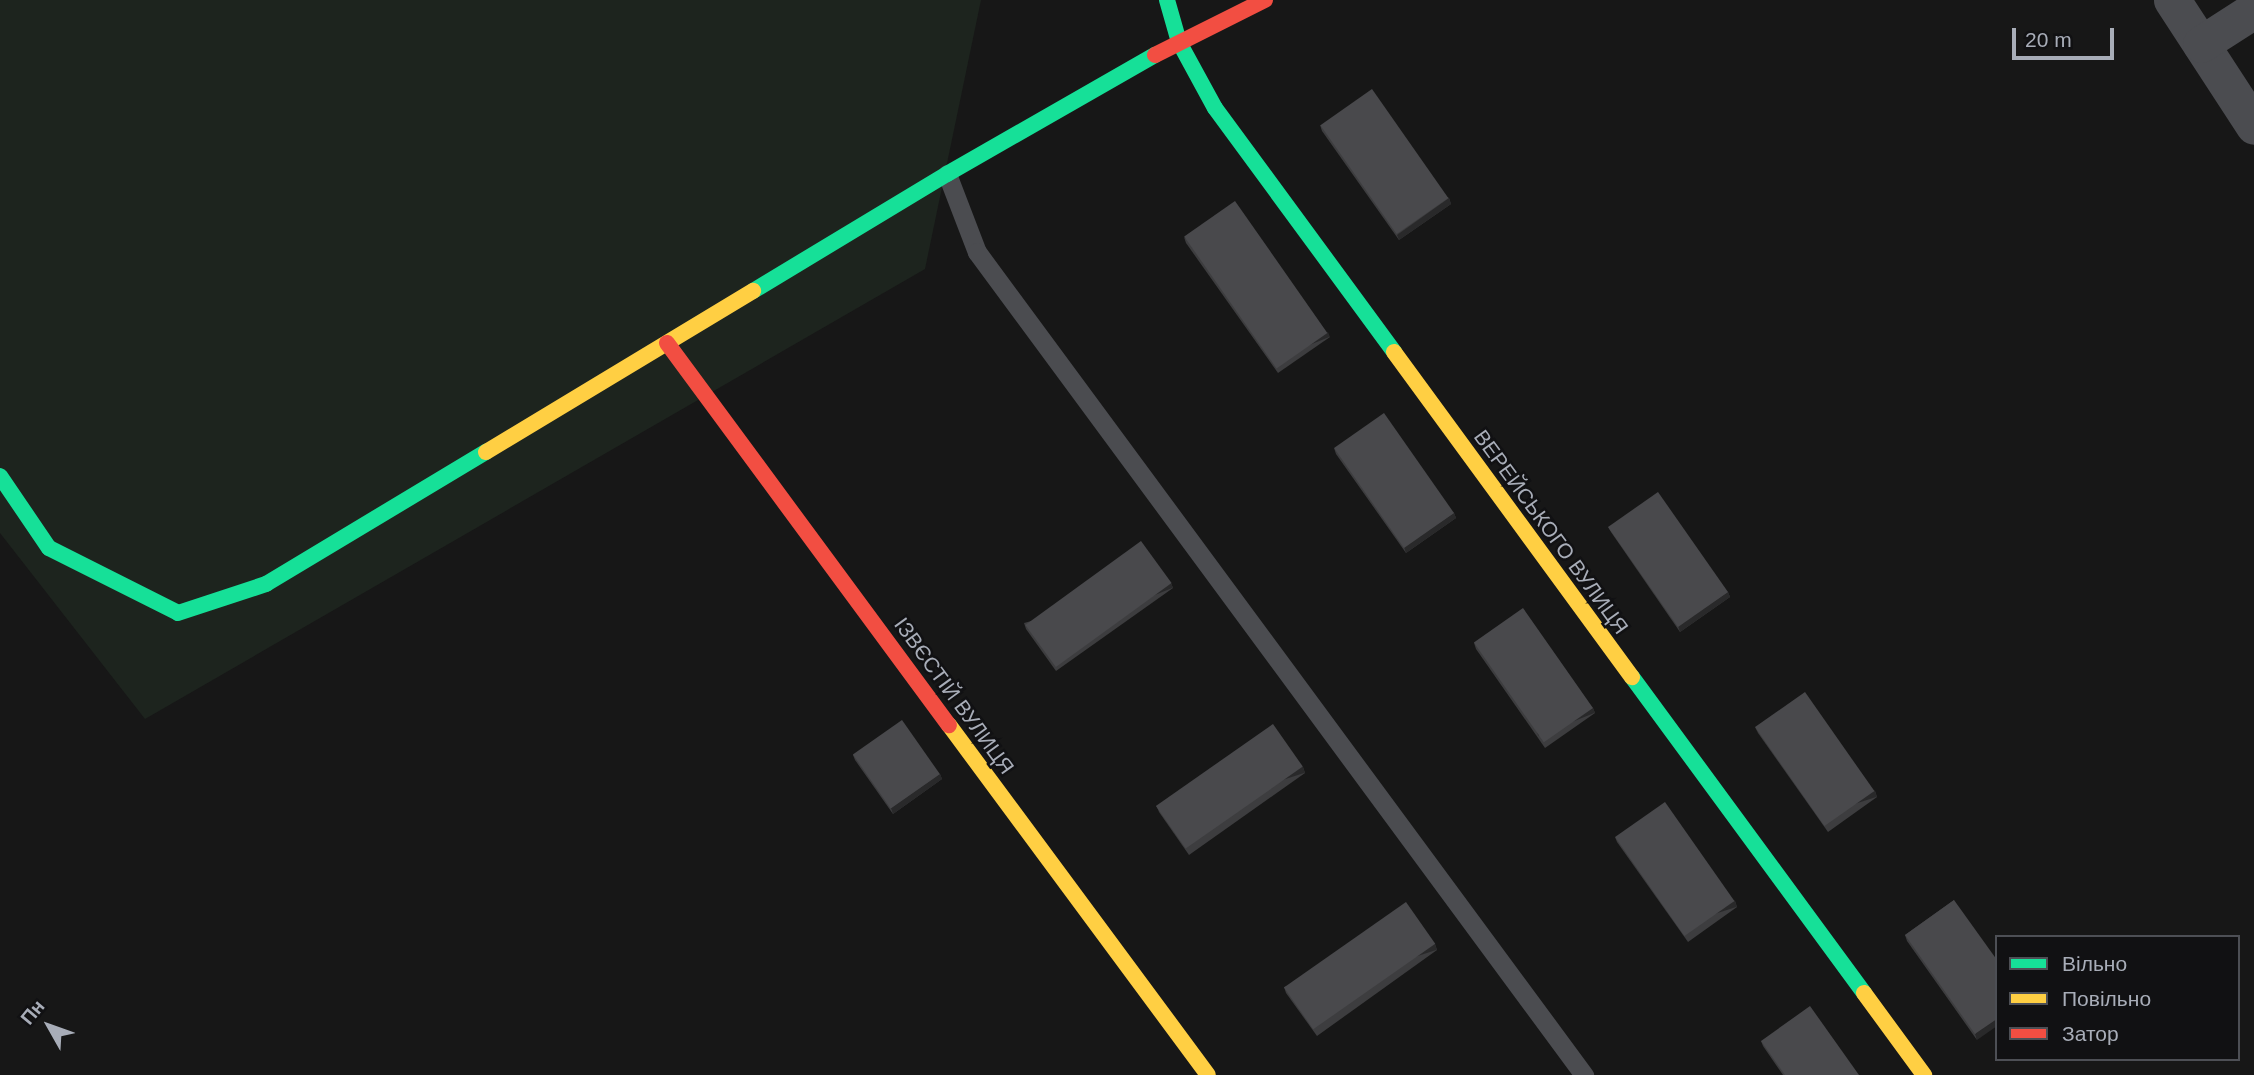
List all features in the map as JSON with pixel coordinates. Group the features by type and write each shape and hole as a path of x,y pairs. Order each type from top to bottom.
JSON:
{"street":[{"name":"ВЕРЕЙСЬКОГО ВУЛИЦЯ","path":"1167,0 1179,42 1215,108 1924,1075"},
{"path":"0,476 49,548 178,613 266,584 947,174 1179,42 1265,0"},
{"path":"2172,0 2254,126"},
{"path":"2201,44 2254,10"},
{"name":"ІЗВЄСТІЙ ВУЛИЦЯ","path":"667,343 1208,1075"}],"lane":[{"path":"947,174 977,252 1584,1075"}],"shaded area":[{"path":"0,0 981,0 925,269 145,719 0,533"}],"building":[{"path":"1372,89 1448,198 1397,234 1320,125"},
{"path":"1235,201 1327,333 1277,368 1184,237"},
{"path":"1384,413 1454,513 1404,548 1334,448"},
{"path":"1658,492 1728,592 1678,627 1608,527"},
{"path":"1141,541 1172,583 1056,667 1025,625"},
{"path":"1523,608 1593,708 1544,742 1474,642"},
{"path":"1805,692 1874,791 1824,826 1755,727"},
{"path":"902,720 940,774 891,808 853,754"},
{"path":"1273,724 1303,767 1186,849 1156,806"},
{"path":"1665,802 1734,901 1684,936 1615,837"},
{"path":"1954,900 1995,957 1995,1020 1975,1034 1905,935"},
{"path":"1406,902 1435,944 1313,1029 1284,987"},
{"path":"1810,1006 1859,1075 1785,1075 1761,1041"}],"traffic: fast":[{"path":"1167,0 1179,42 1215,108 1394,352"},
{"path":"753,291 947,174 1155,55"},
{"path":"0,476 49,548 178,613 266,584 486,452"},
{"path":"1632,677 1864,993"}],"traffic: slow":[{"path":"486,452 753,291"},
{"path":"1394,352 1632,677"},
{"path":"949,725 1208,1075"},
{"path":"1864,993 1924,1075"}],"traffic: jam":[{"path":"1155,55 1265,0"},
{"path":"667,343 949,725"}]}
